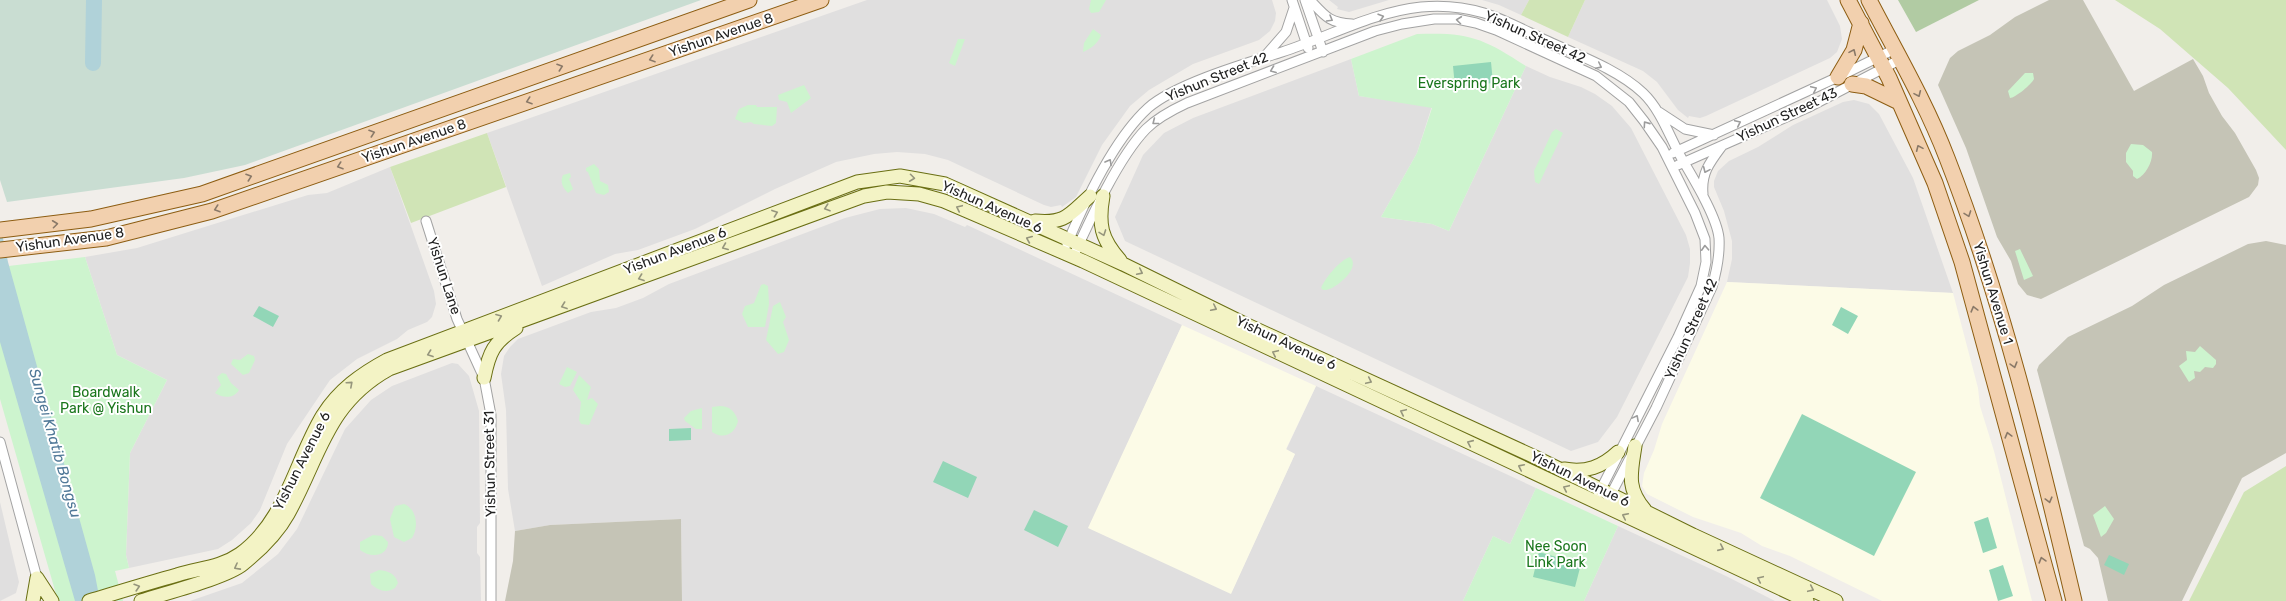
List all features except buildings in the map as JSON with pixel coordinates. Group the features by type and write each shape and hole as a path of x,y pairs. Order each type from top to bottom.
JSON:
{"main road":[{"name":"Yishun Avenue 8","path":"0,230 91,220 202,194 749,0"},
{"name":"Yishun Avenue 8","path":"0,250 106,238 212,211 821,0"},
{"name":"Yishun Avenue 1","path":"1848,0 1881,63 1935,183 1962,262 2053,600"},
{"name":"Yishun Avenue 1","path":"1869,0 1898,54 1946,156 1981,250 2031,422 2074,601"},
{"path":"1838,77 1854,50 1860,23"},
{"path":"1852,84 1866,86 1899,102"},
{"name":"Yishun Avenue 6","path":"141,601 220,575 242,565 274,532 288,515 332,421 358,389 371,379 389,369 464,336 673,251 857,182 888,176 926,180 945,184 1123,264 1246,324 1483,432 1647,513 1836,601"},
{"name":"Yishun Avenue 6","path":"89,601 179,574 209,569 240,554 256,540 270,524 323,415 336,398 366,371 387,360 464,336 526,319 677,265 813,213 864,196 887,192 919,194 944,201 1068,255 1505,459 1798,598 1808,601"},
{"path":"1025,220 1051,223 1062,220 1090,196"},
{"path":"1104,196 1100,215 1101,227 1109,248 1123,264"},
{"path":"673,251 677,265"},
{"path":"484,378 487,359 499,339 526,319"},
{"path":"1483,432 1490,441 1503,448 1505,459"},
{"path":"1635,446 1631,487 1638,502 1647,513"},
{"path":"1553,466 1574,470 1588,468 1606,463 1618,452"},
{"path":"33,601 37,578"},
{"path":"37,578 52,601"}],"street":[{"path":"1306,0 1323,52"},
{"path":"1310,0 1327,19 1334,22 1357,24"},
{"path":"1293,4 1310,56"},
{"path":"1263,58 1286,32 1293,4"},
{"name":"Yishun Street 42","path":"1068,255 1090,196 1124,135 1151,106 1170,94 1357,24 1423,7 1453,7 1486,14 1628,80 1645,94 1658,111 1703,198 1718,234 1718,267 1712,287 1656,408 1600,504"},
{"name":"Yishun Street 42","path":"1074,242 1104,196 1130,147 1146,128 1164,114 1186,102 1323,52 1375,31 1402,24 1434,19 1457,19 1476,23 1496,30 1596,76 1629,102 1644,121 1666,157 1695,213 1705,239 1706,262 1701,286 1678,337 1618,452 1606,492"},
{"name":"Yishun Street 43","path":"1672,168 1807,108 1852,84 1881,63 1898,54"},
{"name":"Yishun Street 43","path":"1666,157 1838,77 1881,63"},
{"path":"1658,111 1685,129 1714,135"},
{"path":"1703,198 1702,182 1706,168 1722,145"},
{"name":"Yishun Lane","path":"426,221 464,336"},
{"name":"Yishun Street 31","path":"464,336 484,378 491,415 491,601"},
{"path":"0,442 37,578"}],"shaded area":[{"path":"0,0 701,0 245,165 184,178 7,202 0,180"},
{"path":"867,0 1272,0 1276,13 1275,21 1270,31 1259,40 1193,64 1149,90 1130,106 1102,145 1076,197 1062,207 1061,205 1051,207 1044,205 948,160 925,154 897,152 874,154 836,162 775,189 695,229 638,250 615,254 542,286 487,133"},
{"path":"1329,0 1389,0 1349,12 1337,9 1338,7"},
{"path":"1482,0 1529,0 1521,15 1499,5"},
{"path":"1585,0 1827,0 1840,26 1842,39 1837,52 1830,58 1706,116 1700,118 1689,116 1688,118 1678,110 1657,82 1643,71 1568,37"},
{"path":"2049,0 2083,0 2134,91 2193,59 2203,76 2209,93 2222,116 2235,133 2259,178 2258,185 2249,197 2041,299 2027,295 2018,284 2011,261 1997,237 1966,148 1938,85 1950,58 1958,51 1990,35 2015,17"},
{"path":"1351,59 1359,96 1432,106 1417,153 1381,217 1432,224 1449,231 1526,66 1550,77 1581,87 1595,94 1612,106 1631,128 1686,235 1690,249 1690,263 1688,277 1617,417 1598,442 1571,451 1125,241 1115,217 1143,155 1164,133 1193,118"},
{"path":"1854,100 1869,104 1879,114 1913,178 1953,293 1727,282 1732,259 1732,241 1724,211 1714,187 1714,181 1718,171 1729,161 1758,147 1793,125 1843,102"},
{"path":"390,167 434,291 436,304 432,317 427,322 408,330 397,339 357,359 330,380 287,444 260,510 251,523 232,540 218,549 129,568 126,555 130,453 167,380 117,355 85,257 137,248 308,195 327,193"},
{"path":"906,208 934,214 965,227 967,225 1182,325 1089,528 1231,593 1295,454 1286,450 1316,386 1536,488 1510,544 1493,536 1463,601 682,601 681,519 550,525 515,531 508,489 506,410 501,374 504,356 518,339 591,312 616,308 643,298 669,284 845,218 880,209"},
{"path":"2266,241 2286,245 2286,453 2242,478 2182,601 2108,601 2098,558 2090,549 2084,546 2037,370 2039,365 2068,337 2132,306 2164,285 2248,244"},
{"path":"1727,282 1953,293 1978,388 1980,406 1994,451 2032,601 1882,601 1790,556 1762,546 1741,533 1693,517 1647,494 1642,486 1644,473 1654,450 1662,424"},
{"path":"1182,325 1316,386 1286,449 1295,454 1231,594 1088,528"},
{"path":"452,363 458,364 469,376 479,411 480,523 477,527 477,553 480,557 481,601 190,601 242,583 278,554 297,529 345,429 371,400 392,386"},
{"path":"0,502 19,582 16,593 0,601"},
{"path":"681,519 682,601 505,601 513,561 515,531 550,525"},
{"path":"1618,526 1726,576 1775,601 1584,601"}],"green space":[{"path":"1091,0 1106,0 1099,12 1091,13 1089,9"},
{"path":"1529,0 1585,0 1568,37 1521,15"},
{"path":"1898,0 1979,0 1916,32"},
{"path":"2115,0 2286,0 2286,150 2228,88 2160,29"},
{"path":"1093,29 1101,35 1100,38 1094,45 1083,52 1084,43"},
{"name":"Everspring Park","path":"1417,34 1450,34 1475,39 1498,49 1526,66 1449,231 1432,224 1381,217 1417,153 1432,108 1359,96 1351,59"},
{"path":"958,39 965,39 955,66 949,63"},
{"path":"1491,62 1493,83 1455,87 1453,66"},
{"path":"2025,73 2033,73 2034,79 2016,96 2010,98 2008,91"},
{"path":"804,85 811,98 791,113 787,102 779,100 778,95"},
{"path":"748,105 756,105 757,107 777,107 776,123 772,126 754,124 751,122 744,123 735,119 739,109"},
{"path":"1556,129 1563,133 1539,184 1535,182 1534,171 1552,132"},
{"path":"487,133 506,187 411,223 390,167"},
{"path":"2131,144 2143,145 2152,152 2148,167 2137,179 2133,176 2133,171 2126,162 2126,153"},
{"path":"594,164 599,169 600,181 608,185 609,192 604,195 596,193 588,172 586,171 586,168"},
{"path":"570,173 571,177 569,179 573,189 568,193 563,187 562,180 563,175"},
{"path":"2020,249 2033,276 2024,280 2015,251"},
{"name":"Boardwalk Park @ Yishun","path":"85,257 117,355 167,380 130,453 126,555 129,568 115,571 123,601 58,601 0,399 0,267"},
{"path":"1350,257 1353,262 1352,267 1345,278 1328,290 1323,290 1321,288 1323,284 1337,265"},
{"path":"764,284 768,286 769,304 765,327 748,327 742,314 745,306 754,303 761,285"},
{"path":"780,302 786,317 783,322 789,340 784,352 778,354 766,340 773,306"},
{"path":"259,306 279,316 273,327 253,316"},
{"path":"1841,307 1858,316 1848,334 1832,325"},
{"path":"2200,346 2216,360 2216,364 2213,368 2205,367 2200,372 2194,371 2195,378 2189,382 2179,366 2187,360 2186,351 2195,352"},
{"path":"248,354 254,356 255,360 249,373 243,375 231,364 233,359 240,360"},
{"path":"567,367 577,372 570,386 565,387 559,384"},
{"path":"222,373 226,374 231,383 239,390 234,395 224,397 215,393 221,385 217,377"},
{"path":"579,375 591,387 587,400 592,398 598,404 589,425 581,424 579,420 581,402 573,390"},
{"path":"720,406 731,410 735,414 738,421 737,426 732,432 725,435 712,432 712,407"},
{"path":"702,408 702,429 696,429 685,421 684,418 691,411"},
{"path":"1802,414 1916,472 1874,556 1760,498"},
{"path":"691,428 691,440 669,441 669,429"},
{"path":"943,461 977,477 968,498 933,482"},
{"path":"2286,466 2286,601 2189,601 2244,492"},
{"name":"Nee Soon Link Park","path":"1536,488 1618,526 1584,601 1463,601 1493,536 1510,544"},
{"path":"404,504 412,510 414,514 416,519 416,529 412,538 404,542 394,537 390,519 395,506"},
{"path":"2105,506 2114,519 2106,533 2101,537 2093,515"},
{"path":"1034,510 1068,526 1058,547 1024,530"},
{"path":"1988,517 1997,548 1983,553 1974,522"},
{"path":"373,535 382,536 388,542 385,551 378,555 364,553 360,550 360,542"},
{"path":"1539,552 1581,564 1575,587 1533,577"},
{"path":"2109,555 2129,564 2124,575 2104,565"},
{"path":"2003,565 2013,596 1998,601 1989,570"},
{"path":"379,570 388,572 395,577 398,583 395,588 385,591 376,588 371,584 370,574"}],"water":[{"name":"Sungei Khatib Bongsu","path":"0,224 8,262 95,575 100,601 75,601 0,342"}],"waterway":[{"path":"93,63 94,0"}]}
